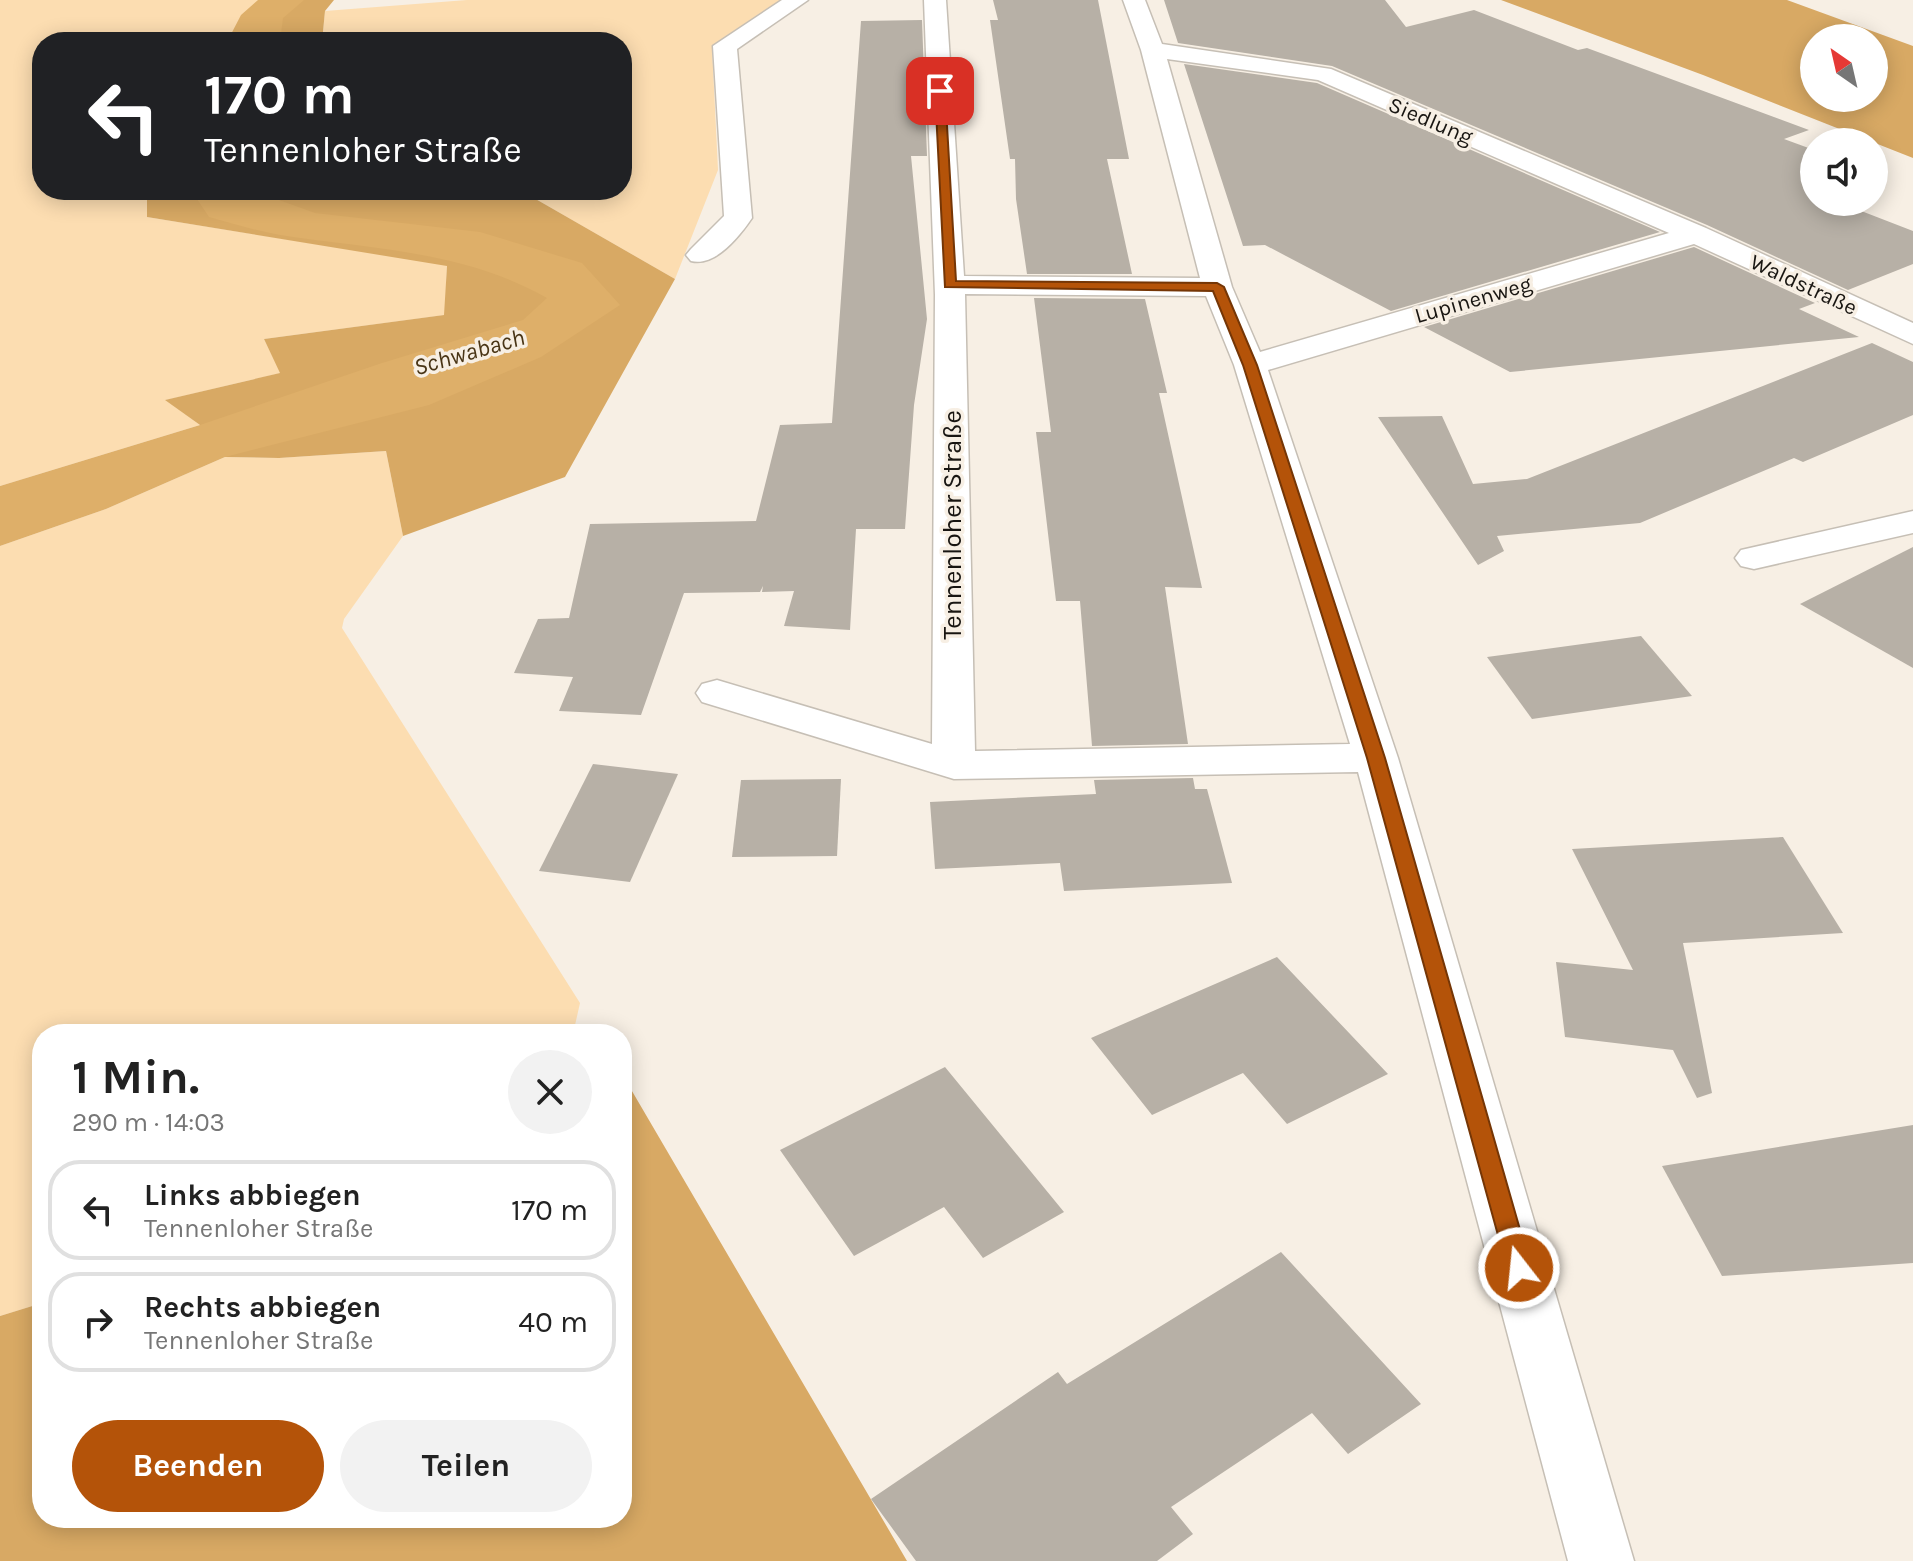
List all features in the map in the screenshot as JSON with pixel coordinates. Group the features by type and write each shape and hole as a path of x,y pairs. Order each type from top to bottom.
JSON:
{"street":[{"path":"701,255 738,218 725,46 797,0"},
{"name":"Tennenloher Straße","path":"935,0 950,285 954,765"},
{"path":"1134,0 1153,50 1217,287 1250,365 1376,758 1601,1561"},
{"name":"Siedlung","path":"1153,50 1323,74 1696,234"},
{"name":"Waldstraße","path":"1696,234 1913,335"},
{"name":"Lupinenweg","path":"1250,365 1696,234"},
{"path":"950,285 1217,287"},
{"path":"1754,558 1913,522"},
{"path":"717,693 954,765 1376,758"}],"shaded area":[{"path":"0,0 262,0 244,32 32,32 32,200 147,200 147,217 447,265 445,315 264,339 281,373 166,400 200,425 0,486"},
{"path":"262,0 334,0 325,11 323,32 244,32"},
{"path":"467,0 787,0 712,47 718,170 675,279 537,200 632,200 632,32 323,32 325,11"},
{"path":"1501,0 1787,0 1853,24 1800,24 1800,112 1888,112 1888,37 1913,46 1913,158 1888,148 1888,128 1837,128"},
{"path":"147,200 537,200 675,279 565,477 403,536 386,451 279,458 225,457 200,425 165,400 280,373 264,339 444,315 447,266 147,217"},
{"path":"386,451 403,536 344,619 342,628 580,1003 575,1024 32,1024 32,1306 0,1316 0,546 106,509 225,457 279,458"},
{"path":"632,1091 907,1561 0,1561 0,1316 32,1306 32,1528 632,1528"}],"water":[{"path":"258,0 304,0 283,18 281,32 232,32 241,15"},
{"name":"Schwabach","path":"198,200 279,200 315,213 480,232 582,263 620,305 541,357 429,405 225,457 106,509 0,546 0,486 523,320 547,298 516,282 451,261 280,235 209,217"}],"building":[{"path":"993,0 1098,0 1129,159 1107,159 1132,274 1027,274 1016,199 1015,159 1010,159 990,20 998,20"},
{"path":"1164,0 1385,0 1406,27 1474,10 1578,50 1587,48 1804,128 1800,128 1800,133 1784,139 1800,145 1800,216 1874,216 1913,231 1913,264 1848,290 1707,225 1332,66 1178,43"},
{"path":"922,20 927,156 911,156 927,319 914,405 905,529 856,529 850,630 784,626 794,591 762,592 763,586 760,592 684,593 641,715 559,711 573,677 514,673 538,619 569,618 590,524 756,521 780,425 832,423 861,21"},
{"path":"1184,64 1317,83 1660,232 1391,311 1265,245 1243,246"},
{"path":"1694,247 1815,303 1799,309 1859,337 1510,372 1424,327"},
{"path":"1034,298 1145,299 1167,393 1159,393 1202,588 1165,587 1188,744 1092,746 1080,601 1056,601 1036,432 1051,432"},
{"path":"1872,343 1913,362 1913,415 1803,462 1794,458 1640,523 1497,536 1504,551 1478,565 1378,417 1442,416 1473,484 1527,479"},
{"path":"1913,547 1913,668 1800,604"},
{"path":"1641,636 1692,696 1532,719 1487,657"},
{"path":"593,764 678,774 630,882 539,871"},
{"path":"1193,778 1195,789 1207,789 1232,883 1064,891 1060,863 935,869 930,802 1096,794 1094,780"},
{"path":"841,779 837,856 732,857 741,780"},
{"path":"1783,837 1843,933 1683,943 1712,1093 1697,1098 1673,1050 1565,1037 1556,962 1633,970 1572,849"},
{"path":"1277,957 1388,1074 1287,1124 1243,1073 1152,1115 1091,1038"},
{"path":"945,1067 1064,1212 983,1258 944,1207 854,1256 780,1150"},
{"path":"1913,1125 1913,1263 1722,1276 1662,1166"},
{"path":"1281,1252 1421,1404 1348,1454 1312,1413 1171,1507 1193,1534 1157,1561 916,1561 871,1499 1058,1372 1067,1384"}],"route":[{"path":"940,91 950,285 1217,287 1250,365 1376,758 1519,1268"}]}
